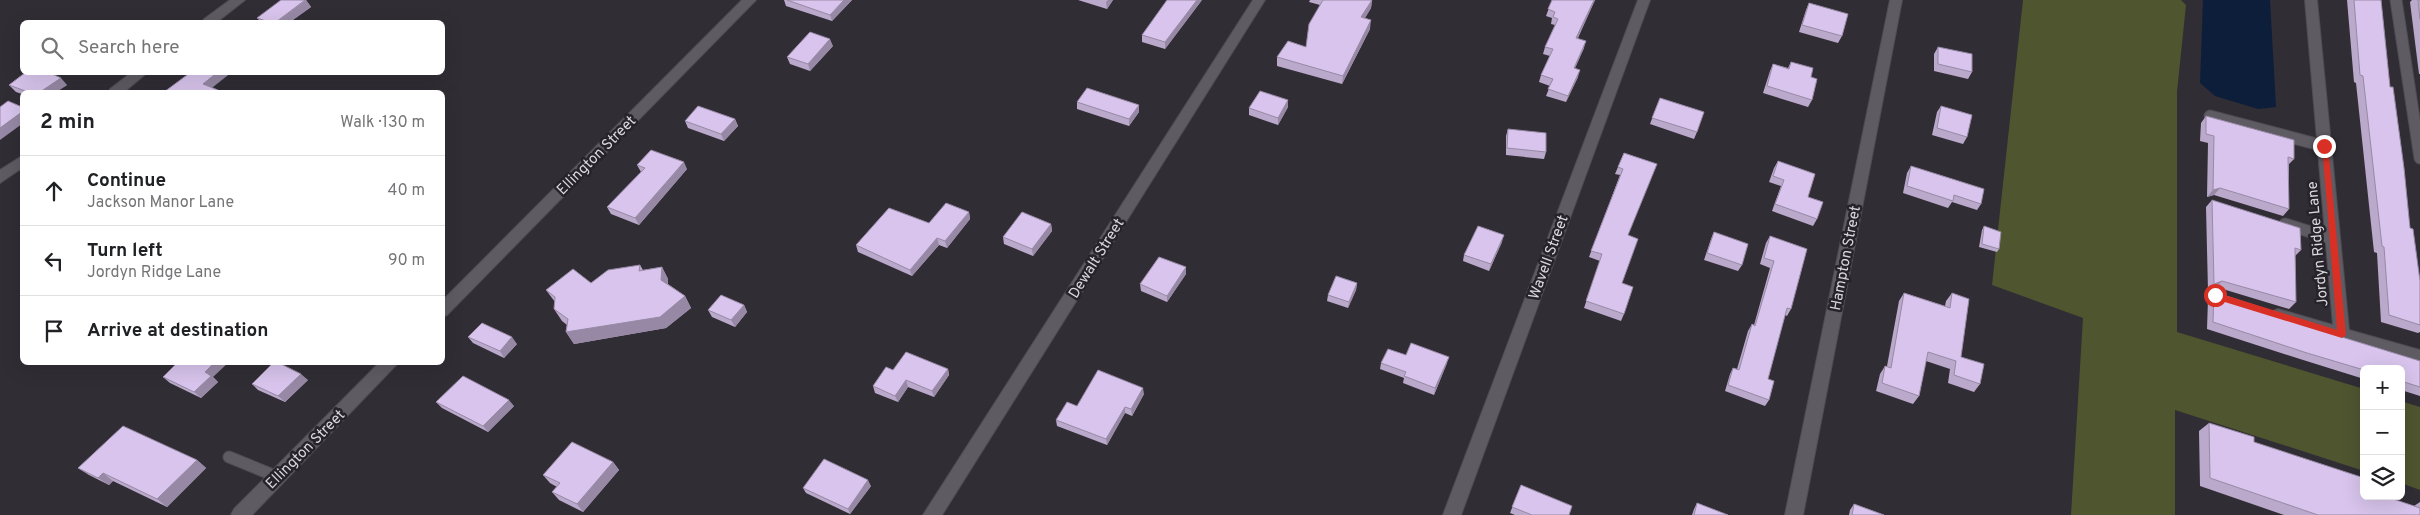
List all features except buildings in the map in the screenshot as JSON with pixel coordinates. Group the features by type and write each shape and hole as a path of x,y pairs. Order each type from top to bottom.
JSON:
{"street":[{"path":"212,20 239,0"},
{"name":"Ellington Street","path":"445,308 750,0"},
{"name":"Dewalt Street","path":"932,515 1259,0"},
{"name":"Wavell Street","path":"1452,515 1644,0"},
{"name":"Hampton Street","path":"1794,515 1896,0"},
{"name":"Jordyn Ridge Lane","path":"2311,0 2342,335"},
{"path":"118,90 138,75"},
{"path":"0,178 20,163"},
{"path":"2260,309 2420,357"},
{"name":"Ellington Street","path":"240,515 388,365"}],"lane":[{"path":"2396,0 2420,158"},
{"path":"2210,116 2324,146"},
{"path":"2277,222 2333,238"},
{"path":"229,457 278,477"}],"green space":[{"path":"2023,0 2181,0 2186,5 2177,92 2177,332 2360,388 2360,470 2175,410 2175,515 2071,515 2083,318 1992,285"},
{"path":"2405,402 2420,407 2420,490 2405,484"}],"water":[{"path":"2203,0 2270,0 2276,107 2258,109 2215,96 2200,83"}],"route":[{"path":"2215,295 2342,335 2324,146"}]}
